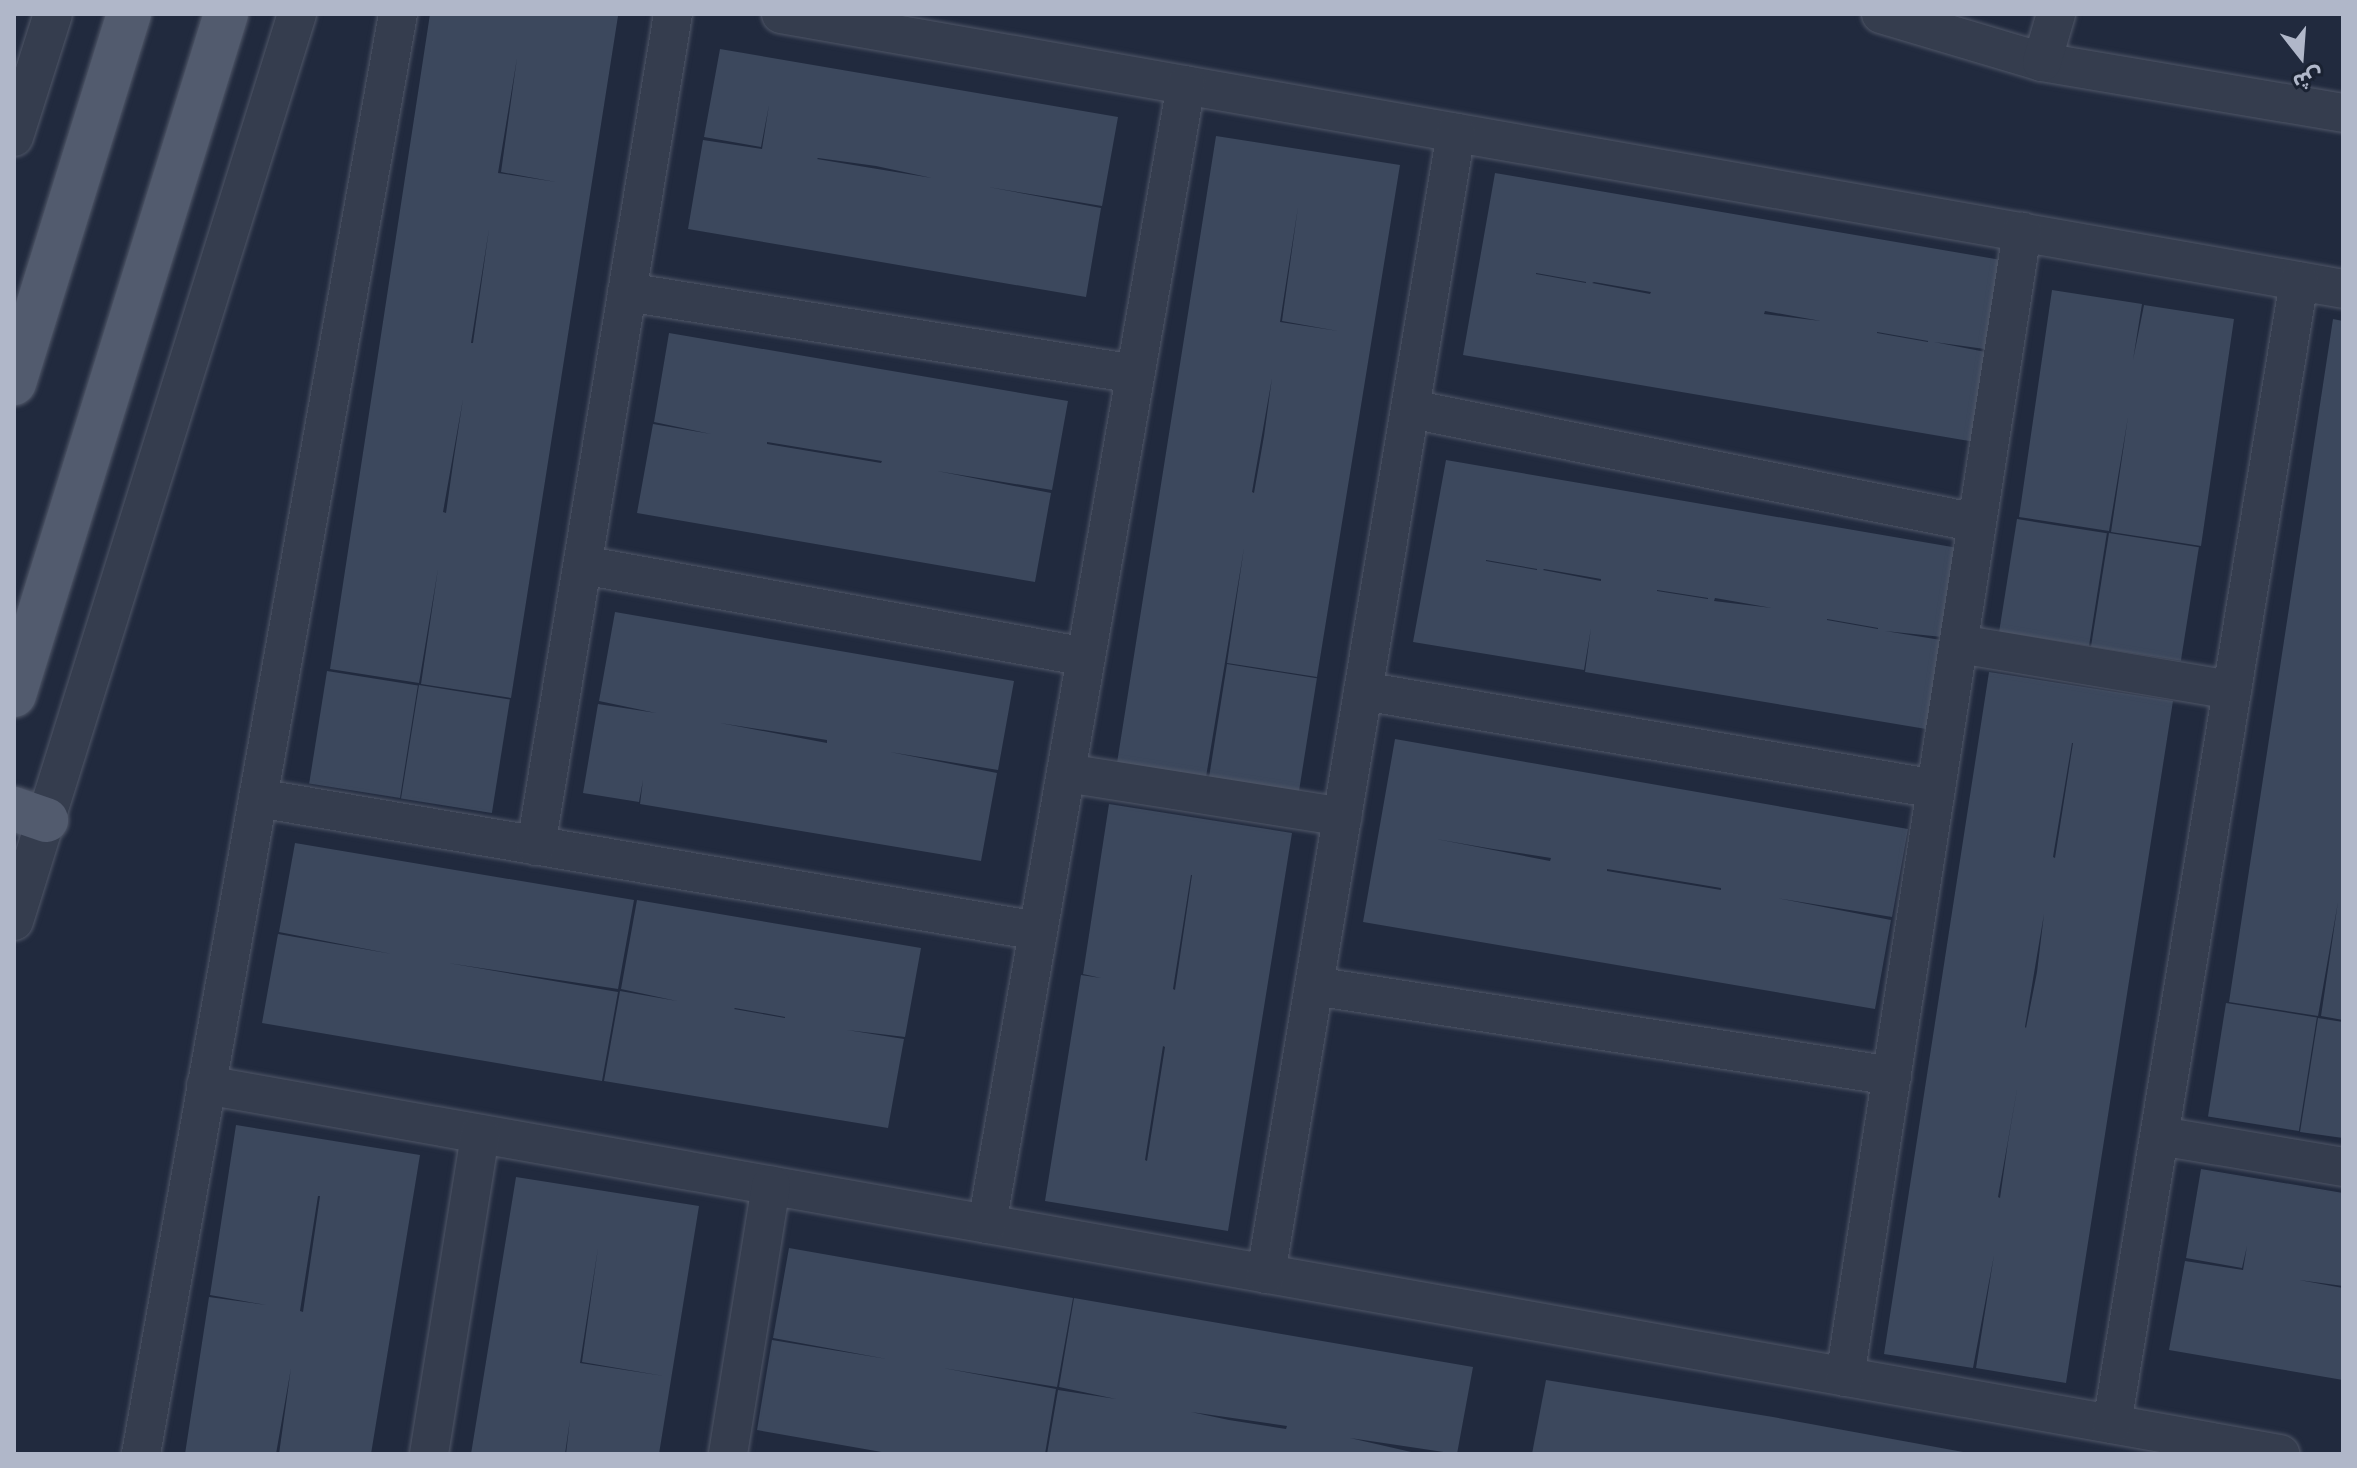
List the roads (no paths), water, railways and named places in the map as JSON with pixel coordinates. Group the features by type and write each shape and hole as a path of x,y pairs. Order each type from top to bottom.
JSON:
{"main road":[{"path":"14,383 129,14"},
{"path":"14,695 226,14"}],"street":[{"path":"14,137 53,14"},
{"path":"14,921 30,814 297,14"},
{"path":"141,1454 398,14"},
{"path":"536,846 673,14"},
{"path":"781,14 2343,289"},
{"path":"1881,14 2042,62 2343,113"},
{"path":"2042,62 2056,14"},
{"path":"987,1224 1186,85"},
{"path":"1266,1274 1456,133"},
{"path":"1845,1377 2022,232"},
{"path":"2112,1424 2299,281"},
{"path":"627,292 1135,374"},
{"path":"1411,409 1977,523"},
{"path":"583,565 1086,657"},
{"path":"1959,644 2232,690"},
{"path":"1363,691 1936,789"},
{"path":"1066,773 1343,817"},
{"path":"258,798 1038,931"},
{"path":"1314,986 1892,1076"},
{"path":"206,1085 2280,1454"},
{"path":"429,1454 480,1134"},
{"path":"2160,1136 2343,1167"},
{"path":"728,1454 771,1185"}]}
